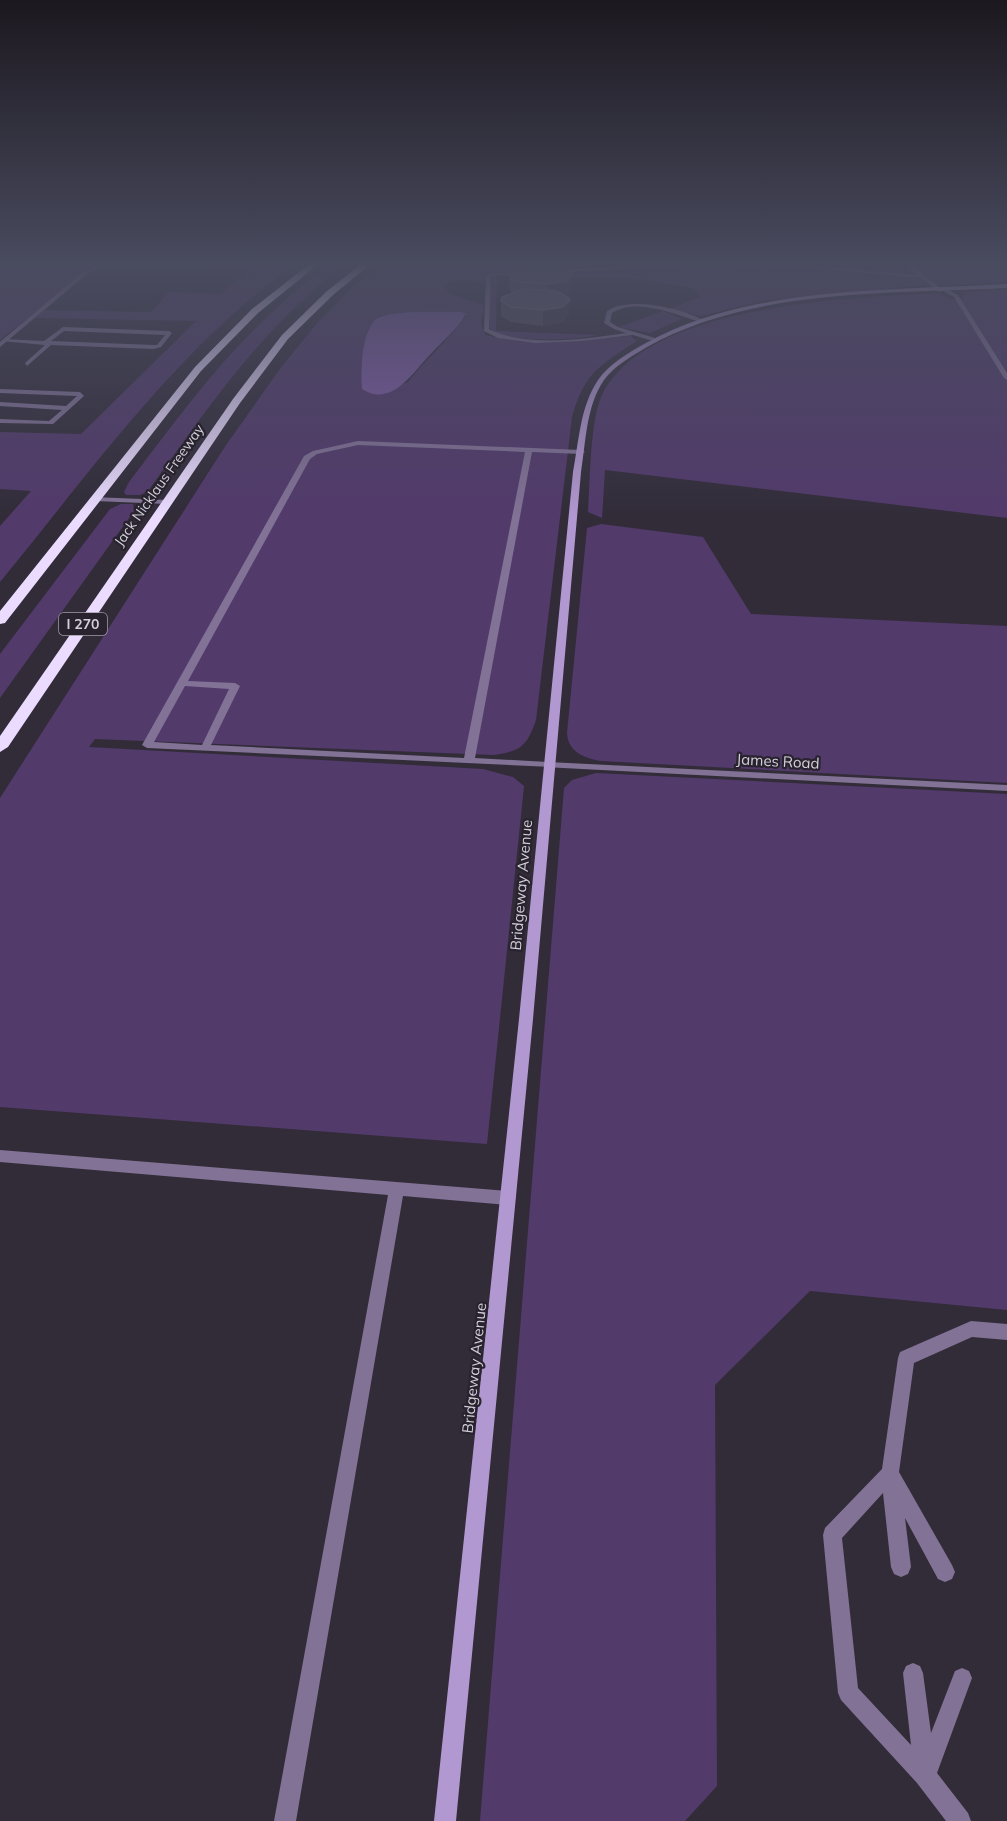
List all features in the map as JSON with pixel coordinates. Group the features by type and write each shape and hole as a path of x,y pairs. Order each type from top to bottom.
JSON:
{"highway":[{"path":"0,620 198,369 220,347"},
{"name":"Jack Nicklaus Freeway","path":"0,747 236,401 277,347"}],"street":[{"path":"27,364 44,347"},
{"name":"Bridgeway Avenue","path":"445,1821 508,1198 548,765 581,452 590,399 602,379 618,363 641,347"},
{"path":"988,347 1007,378"},
{"path":"0,391 81,394 51,423 0,421"},
{"path":"0,404 68,408"},
{"path":"205,748 235,686 181,683 307,458 315,452 358,444 581,452"},
{"path":"469,761 529,450"},
{"path":"95,499 167,502"},
{"name":"James Road","path":"181,683 147,745 1007,788"},
{"path":"0,1156 508,1198"},
{"path":"285,1821 397,1189"},
{"path":"901,1567 890,1473 906,1358 971,1329 1007,1332"},
{"path":"890,1473 945,1572"},
{"path":"890,1473 832,1534 848,1693 926,1776 960,1821"},
{"path":"913,1673 926,1776"},
{"path":"926,1776 962,1678"}],"shaded area":[{"path":"170,347 199,347 139,412 0,582 0,526 31,491 0,489 0,432 81,434"},
{"path":"238,347 258,347 216,398 148,491 140,495 126,495 124,492 129,482"},
{"path":"298,347 365,347 362,389 407,383 439,347 628,347 603,364 588,380 572,417 536,720 522,746 511,752 494,755 95,739 89,747 483,769 513,777 524,786 487,1144 0,1107 0,798 226,445"},
{"path":"364,347 437,347 398,388 381,394 372,394 362,389"},
{"path":"652,347 1007,347 1007,518 605,470 602,518 588,512 595,420 602,395 625,365"},
{"path":"121,504 133,504 134,511 0,698 0,654 110,509"},
{"path":"601,524 703,537 751,614 1007,626 1007,783 601,761 578,753 570,745 567,733 587,528"},
{"path":"596,773 1007,794 1007,1310 810,1291 715,1385 717,1786 685,1821 480,1821 564,788 572,780"}]}
